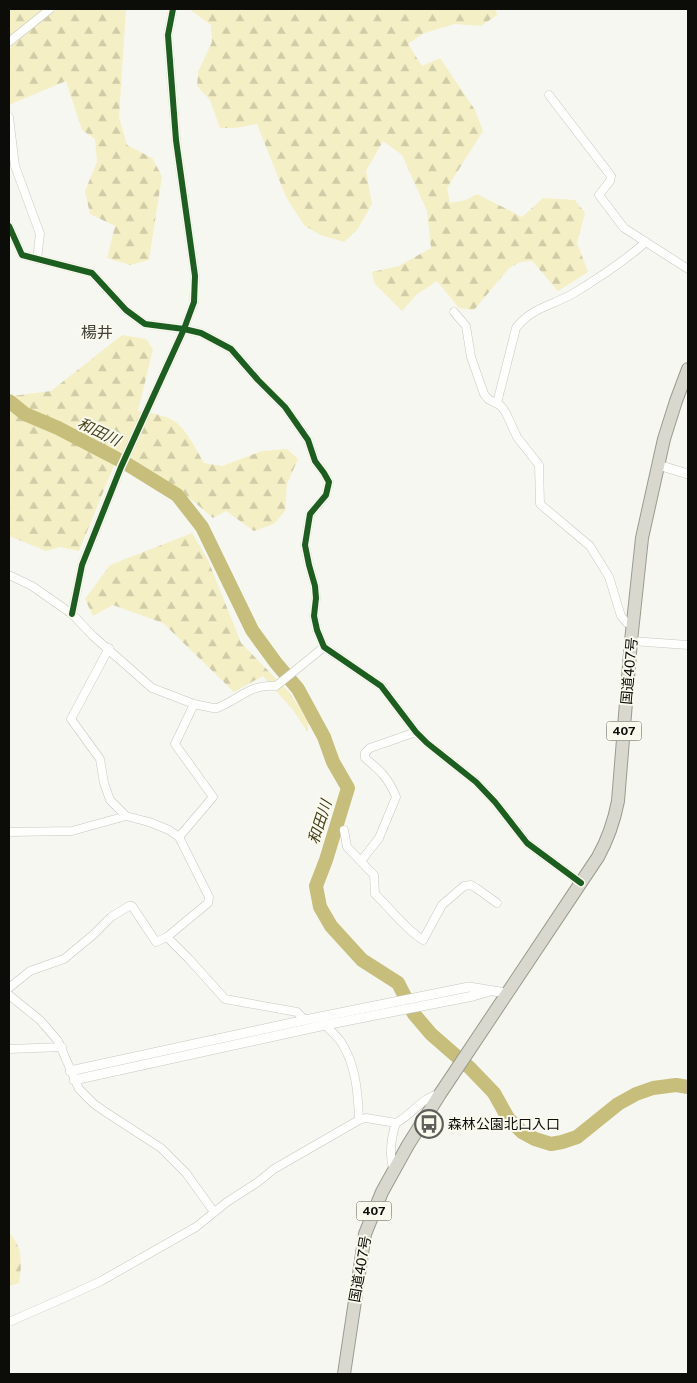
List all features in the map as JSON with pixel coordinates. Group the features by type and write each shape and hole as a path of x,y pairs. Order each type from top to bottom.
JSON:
{"highway":[{"name":"国道407号","path":"344,1374 365,1234 382,1192 440,1094 605,845 614,821 618,801 631,641 642,538 658,465 676,400 688,369"}],"street":[{"path":"9,42 50,9"},
{"path":"72,614 82,565 120,467 184,329 194,302 195,276 176,140 168,35 173,9"},
{"path":"549,95 611,176 610,181 599,195 624,228 688,269"},
{"path":"9,117 15,166 40,234 37,259"},
{"path":"9,226 22,255 92,273 126,310 144,324 200,333 231,349 258,380 285,406 308,440 315,461 328,482 326,495 310,514 305,545 316,586 314,616 324,647 381,686 416,732 476,782 495,802 527,843 581,883"},
{"path":"497,403 516,328 523,319 538,308 574,293 611,269 646,242"},
{"path":"454,312 466,326 470,356 484,394 488,399 497,403 506,413 517,437 539,465 540,504 590,546 609,577 621,616 627,623 633,624"},
{"path":"658,465 688,474"},
{"path":"10,578 49,597 72,614 93,636 109,648 152,688 194,704 217,708 263,685 276,686 324,647"},
{"path":"631,641 688,645"},
{"path":"9,988 30,971 64,959 94,935 111,917 129,906 132,906 156,942 167,936 208,903 209,897 179,837 169,830 126,816 110,800 104,783 100,759 71,719 109,648"},
{"path":"179,837 213,798 175,744 194,704"},
{"path":"361,862 379,838 396,797 383,773 365,758 365,753 370,748 416,732"},
{"path":"9,832 72,831 126,816"},
{"path":"344,830 347,847 374,875 375,894 394,912 410,932 423,940 442,905 464,886 476,888 497,903"},
{"path":"167,936 225,999 297,1012 305,1020"},
{"path":"72,1076 324,1021 473,996 492,990 506,994"},
{"path":"9,995 40,1020 62,1047 79,1090 94,1104 139,1136 161,1148 186,1173 214,1212"},
{"path":"72,1076 305,1020 324,1021 341,1043 352,1066 357,1084 359,1120"},
{"path":"9,1049 62,1047"},
{"path":"9,1322 101,1281 196,1227 226,1202 258,1182 274,1169 359,1120 366,1118 396,1123 405,1118 431,1095 440,1094"},
{"path":"394,1171 390,1161 396,1123"}],"green space":[{"path":"9,9 126,9 119,117 127,145 152,158 162,176 149,260 130,265 107,258 115,226 90,214 85,191 97,162 95,139 82,130 66,81 9,105 9,49 11,48 9,40"},
{"path":"189,9 237,9 242,11 243,9 496,9 497,15 481,26 455,24 424,33 408,44 422,66 440,58 475,110 483,131 447,188 450,203 466,200 477,194 522,217 543,198 575,200 585,213 577,243 588,272 558,291 532,261 520,262 509,268 474,310 459,308 437,281 416,295 402,311 374,283 372,272 399,266 431,248 427,211 402,155 383,141 366,171 372,204 357,230 344,242 320,235 304,225 286,197 257,124 235,128 220,128 210,100 197,86 198,72 212,42 211,25"},
{"path":"122,335 146,339 153,349 138,411 163,416 177,423 188,436 204,463 222,466 262,451 287,449 298,459 287,484 285,511 274,524 254,531 226,511 213,518 168,482 120,451 79,551 60,547 46,551 9,536 9,397 51,391"},
{"path":"192,533 208,560 241,643 289,692 309,722 307,731 293,710 263,676 234,692 163,623 113,605 93,616 85,599 110,565"},
{"path":"9,1233 14,1238 19,1250 21,1269 19,1283 9,1286"}],"waterway":[{"name":"和田川","path":"9,401 25,414 58,428 127,464 177,495 202,527 252,630 298,689 324,737 333,762 348,788 316,886 320,907 331,926 362,960 398,983 414,1014 431,1034 470,1068 494,1093 508,1118 522,1132 551,1144 577,1137 618,1104 636,1094 653,1088 676,1085 688,1087"}],"cycle path":[{"path":"72,614 82,565 121,467 184,329 194,302 195,276 176,140 168,35 173,9"},
{"path":"9,226 22,255 92,273 126,310 145,324 201,333 231,349 285,407 308,440 315,461 329,482 326,495 310,514 305,545 315,586 314,616 324,647 381,686 416,732 476,782 495,802 527,843 581,883"}],"place":[{"name":"森林公園北口入口","path":"429,1124"}],"district":[{"name":"楊井","path":"97,332"}]}
